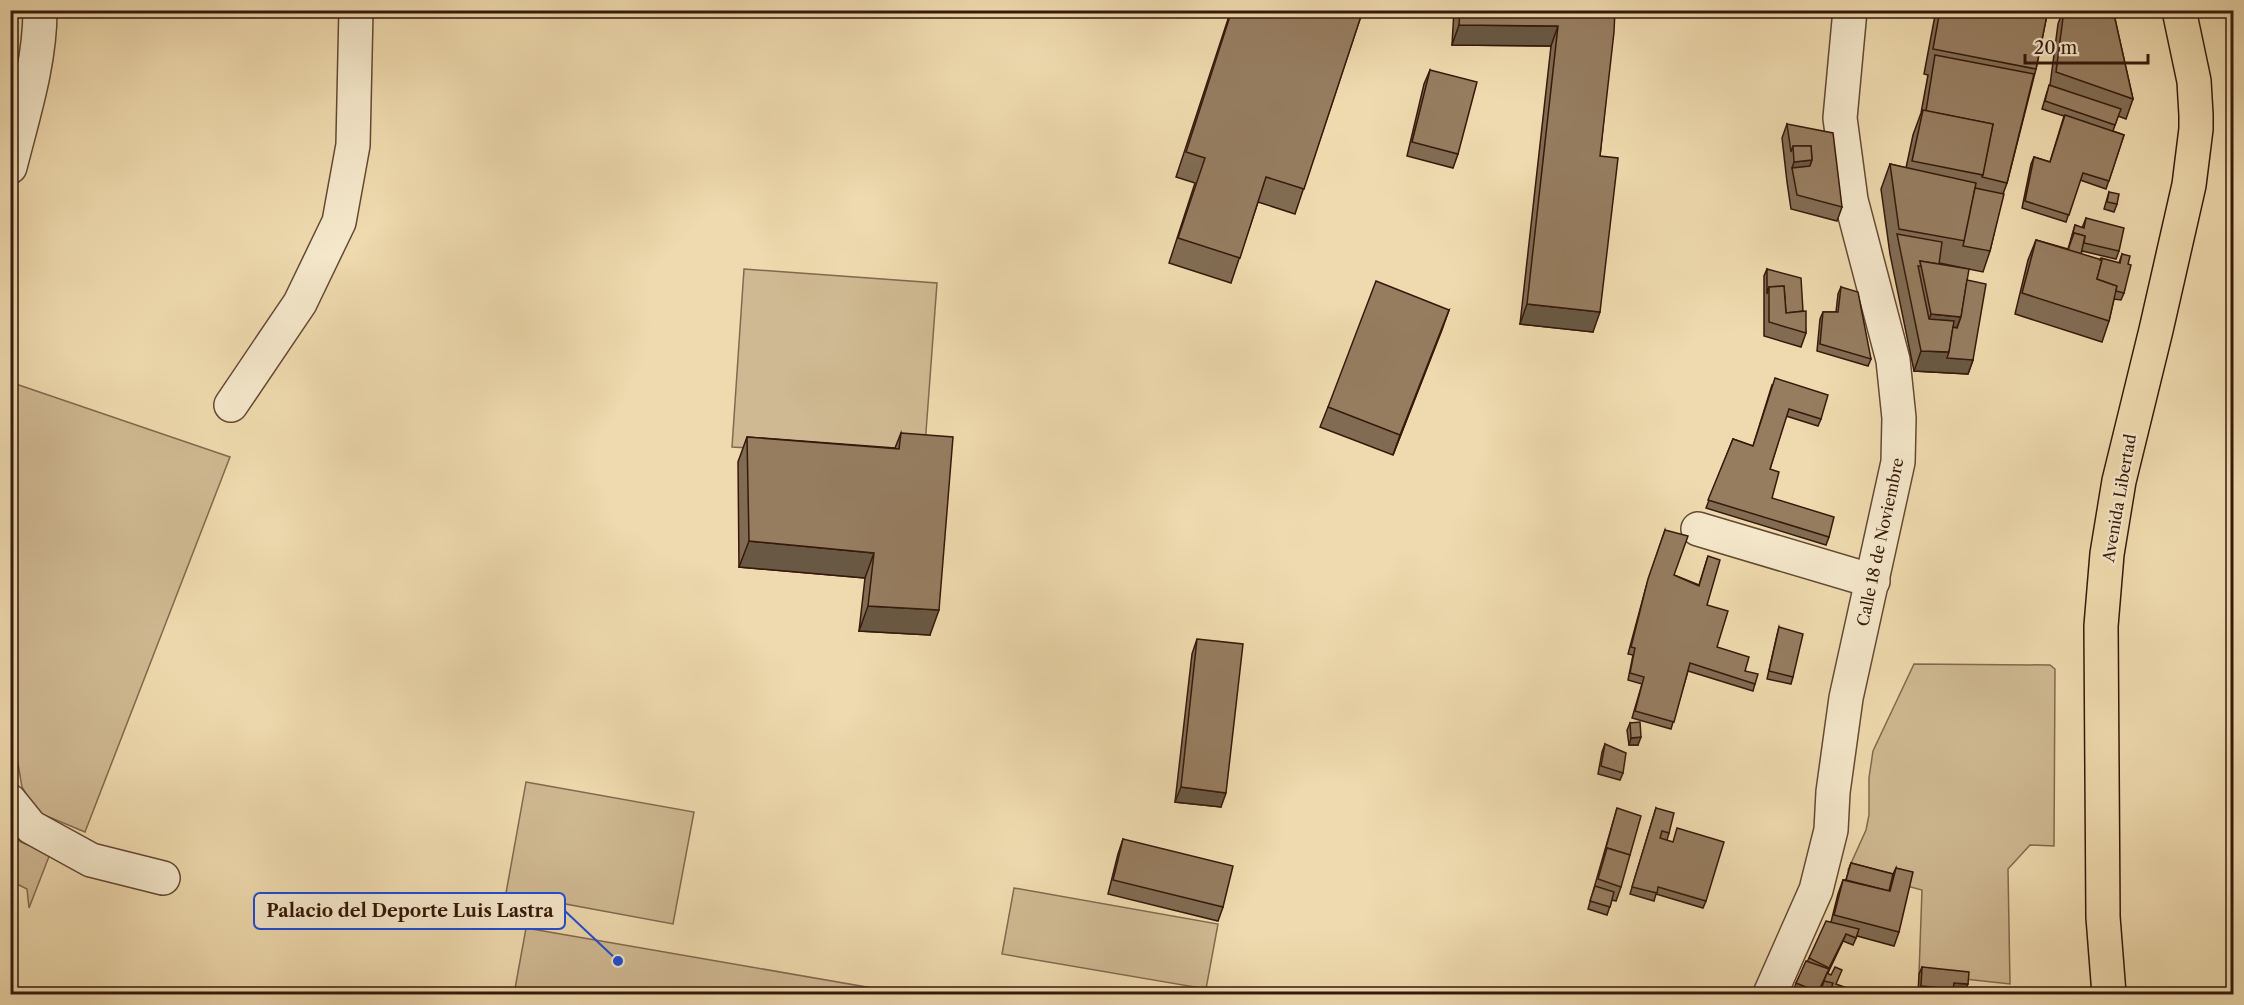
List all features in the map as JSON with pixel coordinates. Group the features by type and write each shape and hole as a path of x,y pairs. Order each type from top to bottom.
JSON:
{"main road":[{"name":"Avenida Libertad","path":"2109,994 2103,917 2101,626 2107,554 2119,481 2189,185 2196,115 2193,81 2179,10"}],"street":[{"path":"10,166 32,78 40,30 40,10"},
{"path":"231,405 300,303 339,222 352,145 356,10"},
{"name":"Calle 18 de Noviembre","path":"1770,994 1816,890 1829,838 1846,698 1898,462 1899,418 1893,360 1851,200 1840,118 1850,10"},
{"path":"1698,529 1873,581"},
{"path":"10,801 31,826 91,860 163,878"}],"shaded area":[{"path":"744,269 937,283 924,459 732,447"},
{"path":"10,382 230,457 85,832 37,812 22,787 11,723"},
{"path":"1914,664 2050,665 2055,669 2054,846 2030,845 2008,869 2010,984 1919,974 1922,890 1848,870 1866,830 1873,751"},
{"path":"526,782 694,812 673,924 506,893"},
{"path":"10,832 21,842 50,854 29,908 27,889 11,881"},
{"path":"1014,888 1218,924 1206,989 1002,954"},
{"path":"526,928 907,994 514,994"}],"building":[{"path":"1232,10 1363,10 1304,189 1266,177 1240,258 1178,238 1205,158 1186,152"},
{"path":"1460,10 1615,10 1600,156 1618,158 1600,312 1527,304 1558,26 1459,25"},
{"path":"1940,10 2048,10 2036,69 1933,49"},
{"path":"2064,10 2113,10 2133,99 2056,72"},
{"path":"1935,55 2034,74 2007,183 1982,177 1993,124 1926,111"},
{"path":"1430,70 1477,82 1458,154 1412,142"},
{"path":"2049,85 2121,109 2115,125 2045,101"},
{"path":"1923,110 1993,124 1983,175 1912,161"},
{"path":"2065,115 2124,135 2109,181 2083,173 2069,215 2025,201 2034,157 2050,162"},
{"path":"1787,124 1833,133 1842,207 1797,195 1792,168 1810,166 1811,146 1793,146 1791,152"},
{"path":"1793,146 1811,146 1812,160 1794,162"},
{"path":"1890,164 1976,183 1965,241 1899,229"},
{"path":"1975,188 2004,194 1990,251 1963,246"},
{"path":"2109,192 2119,194 2117,204 2107,202"},
{"path":"2086,218 2124,228 2119,251 2084,243 2085,236 2074,233 2071,240 2075,225 2084,228"},
{"path":"2074,233 2085,236 2081,254 2068,250"},
{"path":"1897,234 1942,242 1939,264 1920,261 1921,266 1918,266 1929,319 1954,321 1949,352 1921,351"},
{"path":"2036,240 2102,260 2097,279 2117,286 2109,321 2022,293"},
{"path":"2122,254 2130,256 2128,264 2131,265 2124,293 2116,291 2117,286 2097,279 2101,258 2120,263"},
{"path":"1920,261 1969,269 1961,317 1931,314"},
{"path":"1767,269 1801,278 1803,311 1786,313 1784,286 1769,287 1767,294"},
{"path":"1967,280 1986,284 1973,360 1947,358 1953,327 1957,328 1961,317"},
{"path":"1376,281 1449,310 1400,435 1328,407"},
{"path":"1784,286 1786,313 1806,311 1806,333 1769,322 1769,287"},
{"path":"1841,287 1858,292 1871,359 1820,344 1823,312 1838,312"},
{"path":"1775,378 1828,395 1821,419 1789,409 1770,469 1779,472 1772,498 1834,517 1829,537 1708,500 1733,439 1753,446"},
{"path":"901,433 953,437 939,610 868,606 874,553 749,541 747,437 899,449"},
{"path":"1665,530 1688,536 1674,575 1699,586 1708,556 1720,560 1707,605 1728,611 1717,647 1749,657 1745,671 1758,674 1755,684 1690,663 1674,722 1635,711 1644,677 1630,673 1635,648 1631,647 1648,579"},
{"path":"1779,627 1803,634 1793,677 1769,671"},
{"path":"1197,639 1243,644 1226,793 1181,787"},
{"path":"1640,722 1641,737 1631,738 1630,723"},
{"path":"1605,744 1626,753 1623,773 1601,766"},
{"path":"1617,808 1641,816 1630,855 1607,848 1604,855"},
{"path":"1656,808 1674,813 1669,833 1662,831 1660,838 1673,842 1677,828 1724,842 1706,901 1658,887 1657,893 1632,887"},
{"path":"1123,839 1233,866 1223,907 1113,880"},
{"path":"1607,848 1630,855 1621,887 1598,879"},
{"path":"1851,863 1893,874 1889,891 1846,880"},
{"path":"1896,868 1913,872 1899,932 1834,915 1843,880 1890,891"},
{"path":"1595,886 1614,892 1610,907 1590,901"},
{"path":"1826,921 1859,929 1856,938 1846,934 1829,968 1809,958"},
{"path":"1806,961 1829,969 1818,992 1796,983"},
{"path":"1835,967 1842,970 1836,984 1863,994 1829,994 1833,983 1824,981 1827,973 1831,975"},
{"path":"1922,967 1969,972 1968,984 1954,983 1953,989 1921,986"},
{"path":"1881,991 1897,994 1881,994"},
{"path":"2011,991 2022,992 2022,994 2011,994"}],"place":[{"name":"Palacio del Deporte Luis Lastra","path":"618,961"}]}
